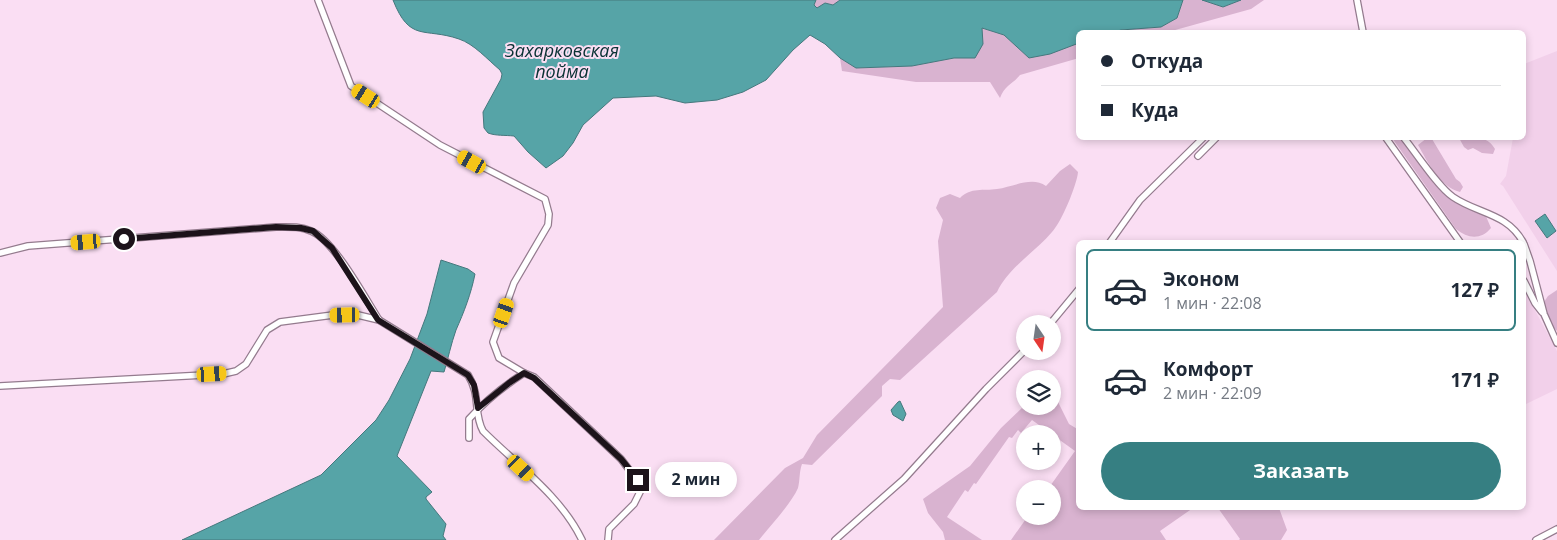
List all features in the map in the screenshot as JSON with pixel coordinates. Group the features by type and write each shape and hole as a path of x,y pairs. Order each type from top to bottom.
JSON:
{"street":[{"path":"318,0 351,86 440,145 545,199 549,214 548,225 514,283 493,342 499,358 534,378 621,459 638,480 640,492 634,504 610,529 608,540"},
{"path":"1357,0 1363,30"},
{"path":"1111,240 1140,200 1201,140"},
{"path":"1198,156 1214,140"},
{"path":"1387,140 1459,240"},
{"path":"1406,140 1452,197 1502,220 1519,235 1522,240"},
{"path":"0,253 28,246 276,227 301,228 313,231 332,248 378,320"},
{"path":"1526,251 1544,314 1557,343"},
{"path":"1526,285 1535,303 1544,314"},
{"path":"1057,315 1076,293"},
{"path":"0,386 223,374 236,371 246,364 267,330 280,322 333,315 358,315 378,320 468,375 474,385 479,424 482,431 547,492 577,528 582,540"},
{"path":"835,540 904,479 1016,359"},
{"path":"469,438 469,419 478,408 524,373"},
{"path":"1536,540 1557,529"}],"shaded area":[{"path":"816,0 840,0 833,5 825,3 817,9 814,5"},
{"path":"1183,0 1204,0 1223,7 1241,0 1264,0 1251,9 1175,30 1121,30 1161,27 1177,18"},
{"path":"982,28 1004,35 1029,58 1076,44 1076,59 1020,75 1006,88 1000,98 990,82 916,82 842,71 840,58 857,68 912,66 954,58 975,58"},
{"path":"1557,51 1557,271 1500,184 1506,176 1513,140 1526,140 1526,63"},
{"path":"1393,140 1401,140 1431,180 1445,195 1460,205 1485,214 1491,228 1483,235 1474,237 1465,235 1456,229"},
{"path":"1424,140 1433,140 1456,179 1463,187 1460,192 1446,185 1440,179 1418,145"},
{"path":"1460,140 1486,140 1495,149 1493,154 1482,153 1473,148 1468,150"},
{"path":"1070,164 1078,172 1077,178 1060,221 1045,240 1008,275 997,292 900,380 890,379 882,386 882,396 812,465 802,464 798,488 795,494 759,540 714,540 785,468 803,458 817,435 943,307 938,241 943,220 936,208 940,198 950,194 960,198 968,192 997,189 1029,182 1041,183 1046,186 1060,171"},
{"path":"1557,290 1557,331 1548,318 1544,302 1548,296"},
{"path":"1526,294 1557,351 1557,389 1526,404"},
{"path":"1061,408 1069,424 1076,428 1076,510 1190,510 1160,531 1166,540 1011,540 1022,525 1061,525 1061,480 1054,480 1075,451 1061,441 1061,425 1039,425 1032,420 1028,425 1016,425 1016,433 1012,438 1009,437 976,484 974,483 968,492 965,490 947,517 982,540 945,540 943,532 928,513 923,499 970,466 1001,428 1016,414 1061,415"},
{"path":"1219,510 1280,510 1287,530 1281,540 1240,539"}],"water":[{"name":"Захарковская пойма","path":"393,0 816,0 814,5 817,8 825,3 833,5 840,0 1183,0 1177,18 1161,27 1121,30 1076,30 1076,44 1050,54 1029,58 1004,35 982,28 983,44 975,58 954,58 912,66 856,68 810,35 793,50 766,80 743,92 717,100 685,103 656,96 613,98 583,125 563,156 546,168 514,136 491,134 484,128 483,112 501,79 502,74 500,70 465,41 419,31 406,23 399,14"},
{"path":"1202,0 1241,0 1223,7"},
{"path":"1545,214 1556,231 1547,238 1535,221"},
{"path":"441,260 468,269 475,274 467,303 454,335 444,372 431,371 397,456 432,492 426,499 446,524 443,536 446,540 182,540 321,475 376,420 389,400 410,359 427,314"},
{"path":"900,401 906,414 903,421 893,415 891,410"}],"route":[{"path":"124,239 276,227 301,228 313,231 332,248 378,320 468,375 474,385 478,408 524,373 534,378 621,459 638,480"}]}
